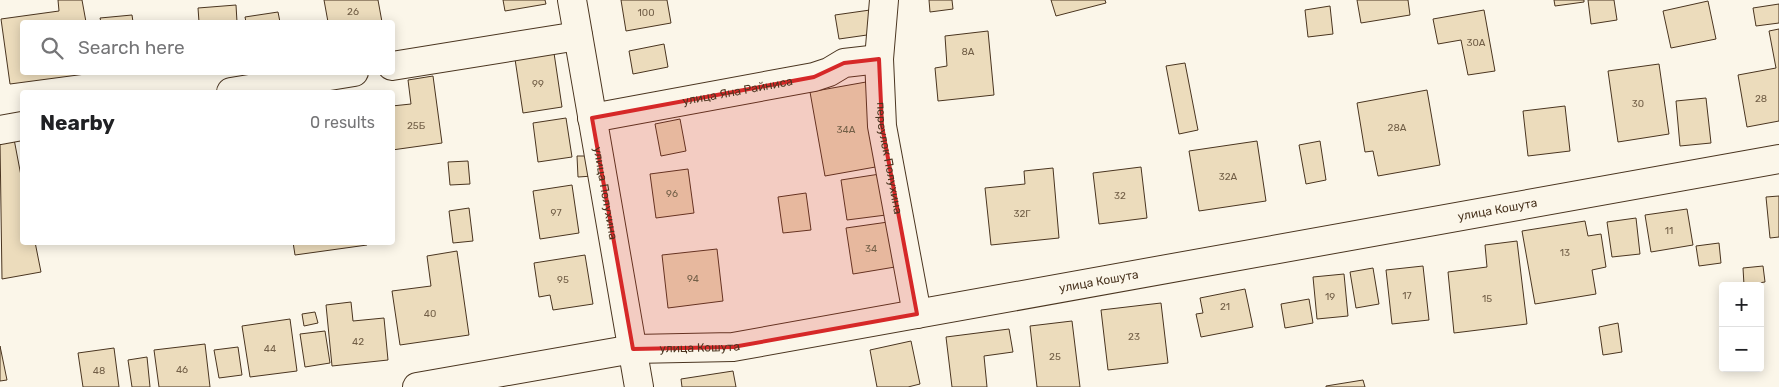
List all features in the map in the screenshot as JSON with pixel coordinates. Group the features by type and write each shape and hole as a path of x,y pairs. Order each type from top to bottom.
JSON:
{"street":[{"name":"улица Полухина","path":"572,0 639,387"},
{"name":"переулок Полухина","path":"884,0 878,59 882,126 917,314"},
{"path":"395,66 578,36"},
{"name":"улица Яна Райниса","path":"592,118 814,77 829,72 844,63 878,59"},
{"path":"243,90 336,75"},
{"path":"0,130 20,126"},
{"name":"улица Кошута","path":"417,387 633,349 733,347 1779,159"}],"highlighted area":[{"path":"879,59 882,126 917,314 733,347 633,349 592,118 814,77 844,63"}],"building":[{"path":"58,0 82,0 86,20 20,20 20,75 78,75 10,84 1,19 59,11"},
{"path":"324,0 378,0 382,20 328,20"},
{"path":"503,0 545,0 546,4 505,11"},
{"path":"621,0 667,0 671,23 626,31"},
{"path":"929,0 952,0 953,9 930,12"},
{"path":"1051,0 1105,0 1106,3 1056,16"},
{"path":"1357,0 1408,0 1410,15 1361,23"},
{"path":"1554,0 1584,0 1584,2 1555,6"},
{"path":"1588,0 1614,0 1617,20 1591,24"},
{"path":"1708,1 1716,39 1671,48 1663,11"},
{"path":"1779,4 1779,23 1756,26 1753,8"},
{"path":"236,5 237,20 199,20 198,8"},
{"path":"1330,6 1333,34 1308,37 1305,10"},
{"path":"870,10 874,34 839,39 835,15"},
{"path":"1484,10 1495,71 1468,75 1461,40 1438,44 1433,19"},
{"path":"278,12 280,20 246,20 245,17"},
{"path":"132,15 133,20 100,20 100,18"},
{"path":"1779,29 1779,121 1747,127 1738,75 1776,68 1769,31"},
{"path":"988,31 994,95 938,101 935,68 947,66 945,36"},
{"path":"664,44 668,67 633,74 629,51"},
{"path":"554,53 562,107 523,113 515,59"},
{"path":"1185,63 1198,130 1179,134 1166,66"},
{"path":"1659,64 1669,134 1618,142 1608,71"},
{"path":"433,76 442,143 395,150 395,106 411,104 408,80"},
{"path":"866,82 881,166 825,176 810,92"},
{"path":"1427,90 1440,165 1378,176 1373,151 1365,152 1357,103"},
{"path":"1706,98 1711,143 1680,146 1676,101"},
{"path":"1565,106 1570,151 1528,156 1523,111"},
{"path":"566,118 572,157 538,162 533,123"},
{"path":"680,119 686,151 661,156 655,124"},
{"path":"14,139 20,170 20,245 36,245 41,272 2,279 0,141"},
{"path":"1257,141 1266,201 1199,211 1189,151"},
{"path":"1320,141 1326,180 1306,184 1299,145"},
{"path":"577,156 592,156 593,176 578,177"},
{"path":"468,161 470,184 450,185 448,162"},
{"path":"1141,167 1147,218 1099,224 1093,173"},
{"path":"1053,168 1059,238 991,245 985,188 1025,184 1024,171"},
{"path":"688,169 694,213 656,218 650,174"},
{"path":"880,174 886,215 847,220 841,180"},
{"path":"572,185 579,233 540,239 533,191"},
{"path":"806,193 811,230 783,233 778,197"},
{"path":"1779,196 1779,237 1770,238 1766,197"},
{"path":"469,208 473,241 453,243 449,211"},
{"path":"1687,209 1693,245 1651,252 1645,215"},
{"path":"1636,218 1640,254 1612,257 1607,222"},
{"path":"1585,221 1588,236 1601,234 1606,267 1592,270 1596,294 1535,304 1522,231"},
{"path":"888,222 895,267 853,274 846,228"},
{"path":"1517,241 1527,324 1454,333 1448,272 1487,267 1485,245"},
{"path":"1719,243 1721,263 1699,266 1696,246"},
{"path":"293,245 367,245 295,255"},
{"path":"717,249 723,301 668,308 662,255"},
{"path":"457,251 469,335 400,345 392,291 431,286 427,256"},
{"path":"585,255 593,304 553,310 550,295 539,297 534,263"},
{"path":"1423,266 1429,320 1392,324 1386,270"},
{"path":"1763,266 1765,282 1744,282 1743,268"},
{"path":"1373,268 1379,304 1356,308 1350,272"},
{"path":"1344,274 1348,316 1317,319 1313,277"},
{"path":"1245,289 1253,327 1201,337 1196,314 1203,313 1200,298"},
{"path":"1309,299 1313,323 1285,328 1281,304"},
{"path":"351,302 353,321 384,318 388,360 332,366 326,305"},
{"path":"1161,303 1168,363 1108,370 1101,310"},
{"path":"315,312 318,323 304,326 302,314"},
{"path":"290,319 297,371 250,377 242,326"},
{"path":"1072,321 1080,387 1037,387 1030,326"},
{"path":"1618,323 1622,352 1603,355 1599,327"},
{"path":"1009,329 1013,352 984,356 987,387 952,387 946,337"},
{"path":"325,331 330,363 305,367 300,334"},
{"path":"911,341 920,384 908,387 877,387 870,350"},
{"path":"205,344 210,387 159,387 154,350"},
{"path":"0,346 7,380 0,381"},
{"path":"238,347 242,375 219,378 214,350"},
{"path":"114,348 119,387 83,387 78,353"},
{"path":"147,357 150,387 132,387 128,360"},
{"path":"733,371 736,387 682,387 681,379"},
{"path":"1363,380 1365,387 1326,387 1326,386"}]}
